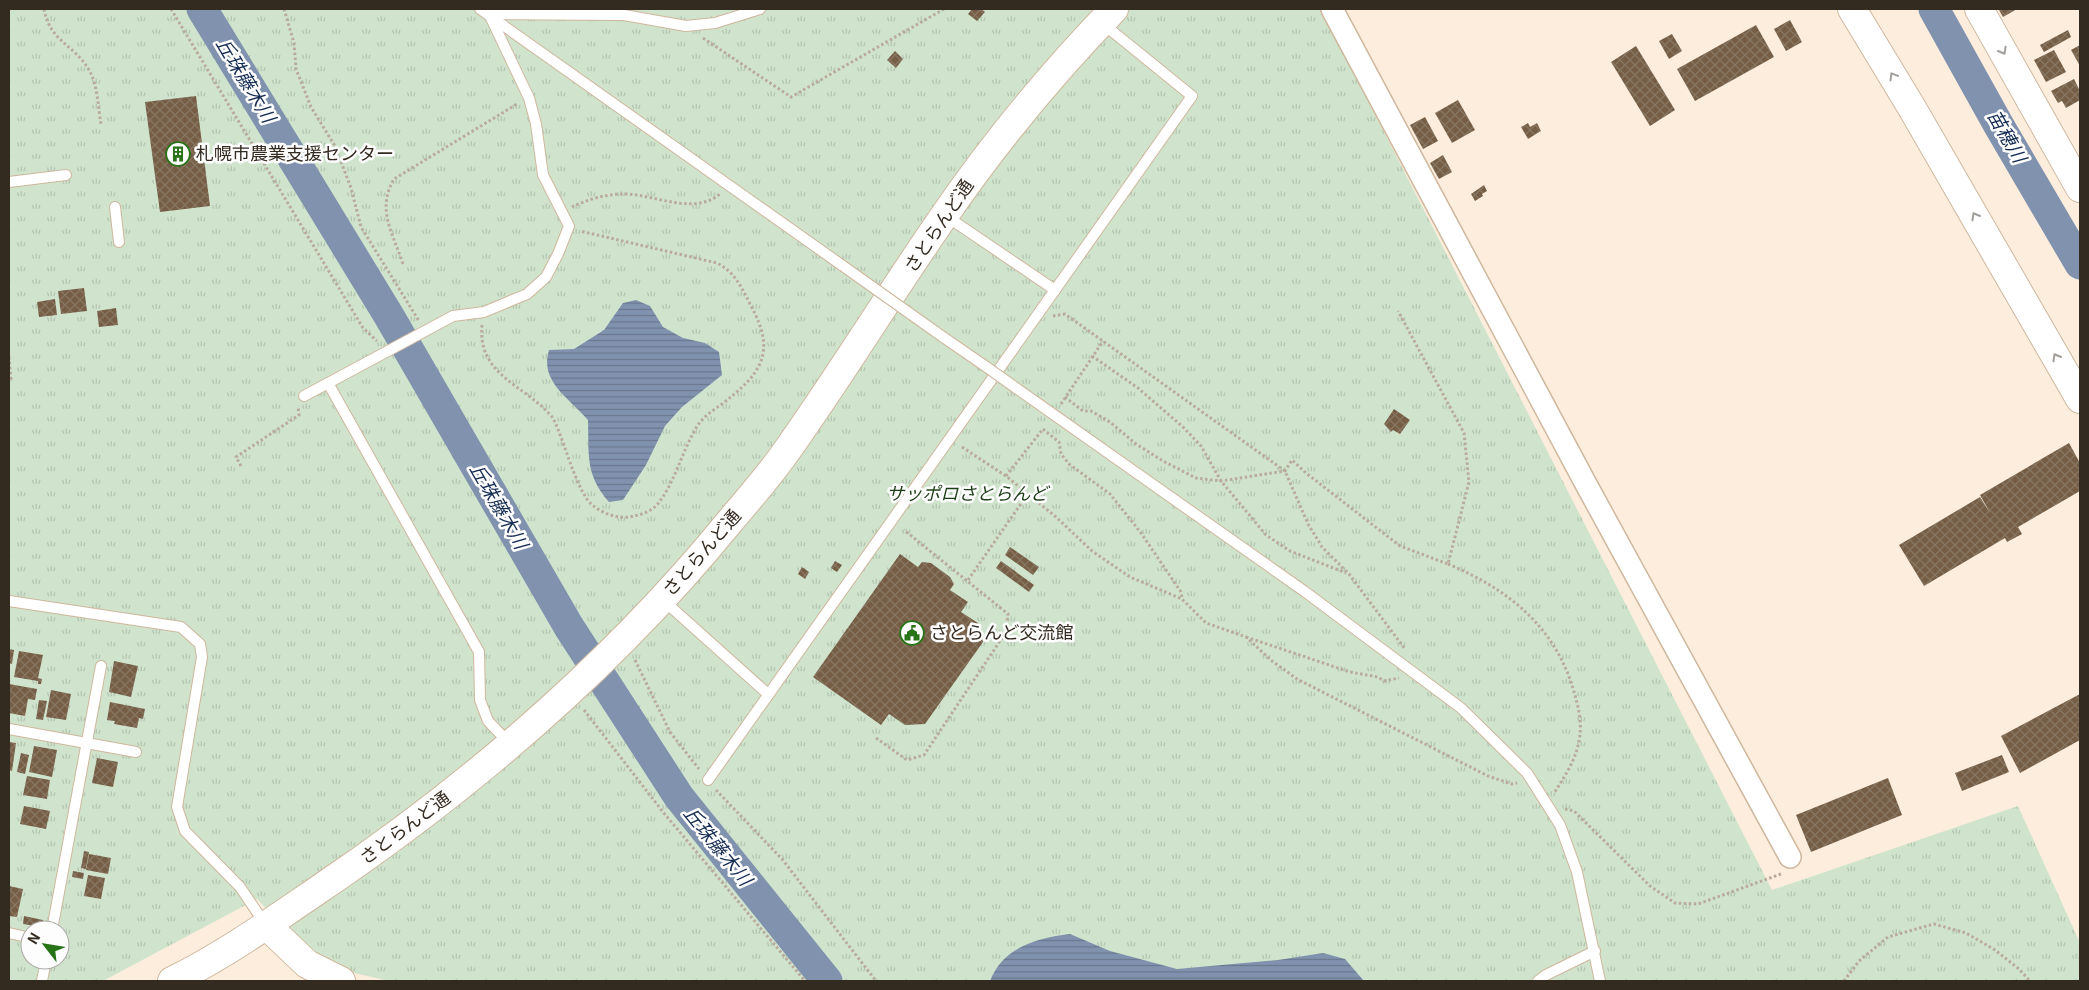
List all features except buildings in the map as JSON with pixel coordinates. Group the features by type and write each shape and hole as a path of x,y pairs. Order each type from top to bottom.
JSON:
{"street":[{"path":"1332,9 1587,486 1786,865"},
{"path":"1852,9 1917,116 2080,399"},
{"path":"1979,9 2080,188"},
{"name":"さとらんど通","path":"172,981 266,925 394,839 512,745 576,702 625,655 662,600 701,557 781,459 944,215 1000,140 1058,68 1107,16"},
{"path":"266,925 307,964 340,981"}],"lane":[{"path":"486,13 620,12 686,26 716,24 760,9"},
{"path":"304,396 420,332 453,316 484,312 527,294 546,277 558,254 568,226 543,175 536,124 529,98 486,13"},
{"path":"486,13 1304,591 1414,675 1462,708 1527,773 1560,825 1577,872 1600,981"},
{"path":"708,780 1192,96 1107,16"},
{"path":"9,182 66,176"},
{"path":"115,207 119,242"},
{"path":"944,215 1055,290"},
{"path":"328,383 479,652 480,700 488,721 512,745"},
{"path":"662,600 768,694"},
{"path":"9,601 182,627 200,644 202,657 177,807 185,831 240,887 266,925"},
{"path":"54,920 101,666"},
{"path":"9,728 136,752"},
{"path":"1538,981 1546,975 1595,951"}],"path":[{"path":"44,9 48,26 84,62 90,72 100,124"},
{"path":"171,9 363,328 389,349"},
{"path":"284,9 294,43 296,69 311,107 335,146 351,188 362,228 420,332"},
{"path":"686,26 790,97 944,9"},
{"path":"403,264 384,209 386,192 394,179 529,98"},
{"path":"562,212 578,204 613,194 628,194 694,204 711,201 730,186"},
{"path":"484,312 481,336 485,357 499,373 545,408 553,418 585,497 598,510 628,518 646,513 660,502 695,429 705,417 746,386 755,375 764,357 764,340 758,319 736,277 728,268 717,262 596,236 568,226"},
{"path":"1398,311 1464,433 1469,482 1448,564"},
{"path":"962,447 1006,476 1056,517 1092,550 1130,577 1182,599 1206,623 1350,672 1378,677 1384,681 1414,675 1402,642 1376,613 1349,574 1322,547 1308,524 1285,471 1065,314 1053,316 1047,324"},
{"path":"1092,356 1138,388 1183,427 1201,446 1220,481 1266,535 1290,551 1349,574"},
{"path":"9,357 11,379 9,379"},
{"path":"241,466 236,458 298,415 298,401 304,396"},
{"path":"1065,397 1084,411 1090,411 1110,422 1136,444 1163,461 1196,478 1220,481 1285,471 1292,460 1400,546 1448,564 1493,585 1512,600 1544,631 1564,662 1577,700 1580,734 1570,769 1547,804 1574,811 1650,886 1674,903 1698,904 1786,865"},
{"path":"1043,429 1059,442 1062,454 1069,464 1110,494 1141,533 1181,592 1182,599"},
{"path":"957,455 968,439"},
{"path":"968,580 1027,495"},
{"path":"876,738 907,760 924,755 1006,632 1008,614 968,580 903,531 908,524"},
{"path":"1246,637 1272,661 1297,679 1488,776 1512,784 1533,782"},
{"path":"625,655 670,732 722,797 782,859 876,981"},
{"path":"576,702 663,812 805,981"},
{"path":"1844,981 1859,961 1888,938 1934,924 1966,933 1995,950 2019,969 2030,981"}],"green space":[{"name":"サッポロさとらんど","path":"9,9 1321,9 1772,890 2018,806 2080,943 2080,981 389,981 350,972 302,946 257,899 103,981 9,981"}],"water":[{"path":"636,300 650,306 663,327 683,338 705,343 719,352 722,375 682,407 665,426 646,465 623,500 609,502 601,492 592,473 589,454 588,420 552,380 548,371 547,361 549,350 574,349 604,330 623,303"},
{"path":"1070,934 1110,951 1177,969 1278,960 1323,953 1345,959 1364,981 990,981 1003,960 1022,946 1045,938"}],"waterway":[{"name":"丘珠藤木川","path":"202,9 389,316 569,627 679,797 827,981"},
{"name":"苗穂川","path":"1934,9 1998,124 2080,264"}],"place":[{"name":"札幌市農業支援センター","path":"178,154"},
{"name":"さとらんど交流館","path":"912,633"}]}
